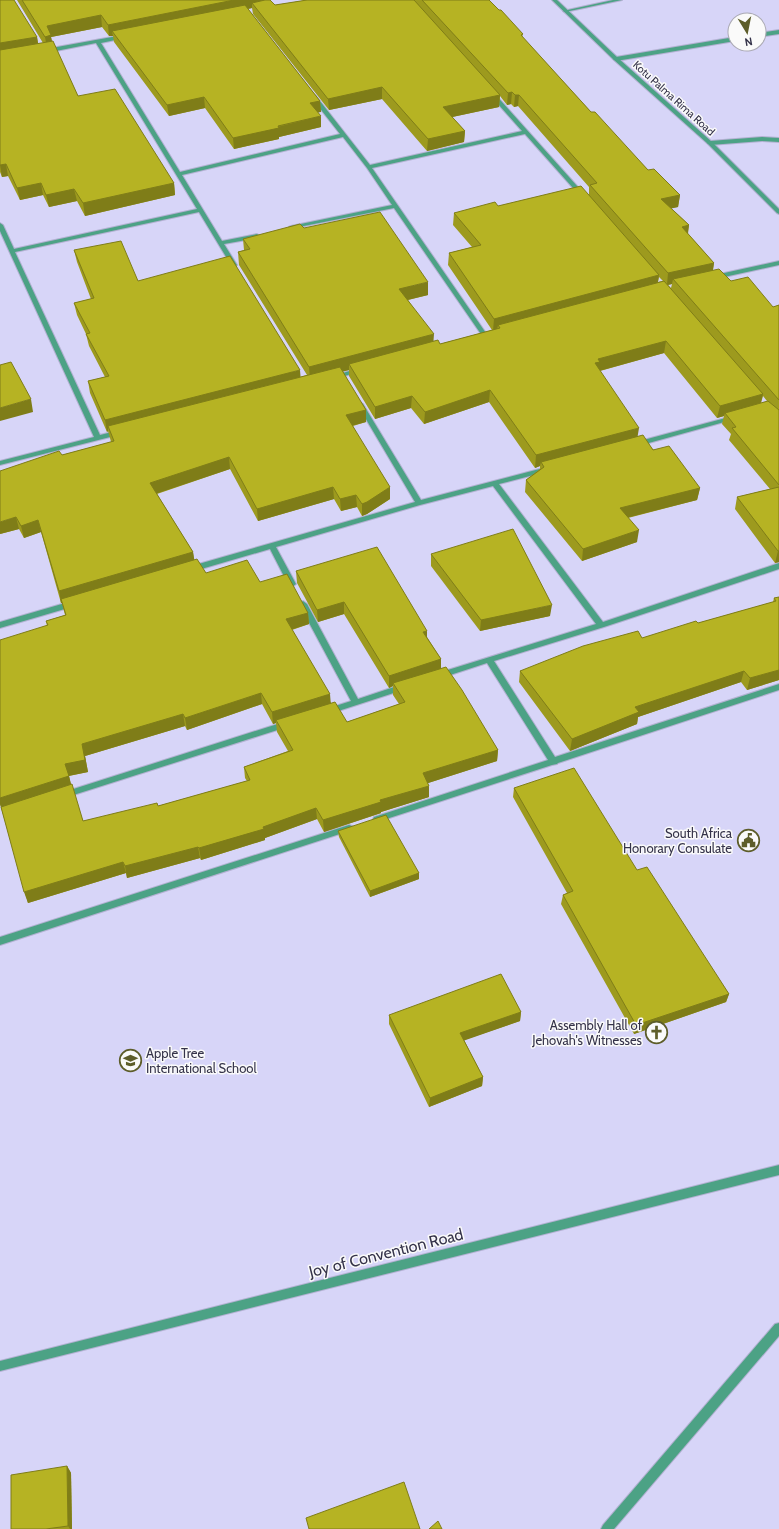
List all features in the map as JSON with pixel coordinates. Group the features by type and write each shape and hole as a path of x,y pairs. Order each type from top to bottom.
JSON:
{"street":[{"name":"Kotu Palma Rima Road","path":"554,0 616,59 710,143 779,212"},
{"path":"565,11 620,0"},
{"path":"767,34 779,32"},
{"path":"37,52 128,36"},
{"path":"616,59 727,40"},
{"path":"98,42 237,270"},
{"path":"40,45 44,51"},
{"path":"485,86 588,202"},
{"path":"310,92 369,167 485,336"},
{"path":"369,167 527,132"},
{"path":"179,174 344,135"},
{"path":"710,143 779,140"},
{"path":"282,230 396,206"},
{"path":"12,251 200,210"},
{"path":"0,225 98,438"},
{"path":"221,244 267,234"},
{"path":"710,278 779,262"},
{"path":"477,338 492,334"},
{"path":"329,378 365,368"},
{"path":"343,374 347,381"},
{"path":"355,395 419,503"},
{"path":"631,446 738,417"},
{"path":"0,463 128,430"},
{"path":"181,572 419,503 556,466"},
{"path":"495,483 601,625"},
{"path":"272,546 356,702"},
{"path":"430,679 601,625 779,566"},
{"path":"0,625 83,601"},
{"path":"489,660 554,762"},
{"path":"318,714 415,684"},
{"path":"372,821 779,687"},
{"path":"53,798 295,722"},
{"path":"0,941 356,826"},
{"name":"Joy of Convention Road","path":"0,1366 779,1170"},
{"path":"607,1529 779,1328"}],"building":[{"path":"0,0 14,0 37,37 0,43"},
{"path":"22,0 234,0 108,25 101,15 47,26 51,35 45,37"},
{"path":"270,0 275,5 307,0 414,0 500,95 443,107 465,131 428,139 382,87 328,99 252,3"},
{"path":"422,0 489,0 499,10 501,10 523,34 521,35 591,112 595,112 648,170 654,169 680,195 661,199 689,225 682,227 714,263 668,273 590,185 597,183 519,95 515,95 512,92 508,93"},
{"path":"245,5 320,101 310,103 321,116 278,126 279,128 233,138 204,97 167,105 112,31"},
{"path":"53,41 78,96 115,89 174,183 83,203 74,189 46,195 41,183 17,188 6,164 0,165 0,50"},
{"path":"581,186 659,275 494,319 449,253 481,245 454,213 495,202 498,206"},
{"path":"380,212 428,282 399,289 434,334 309,367 238,252 250,249 243,239 300,224 304,228"},
{"path":"121,241 138,281 230,256 300,370 105,420 88,381 109,376 86,334 90,333 74,303 94,298 74,250"},
{"path":"719,269 731,281 748,277 773,307 779,305 779,400 673,279"},
{"path":"664,281 763,394 720,406 666,341 598,359 600,362 595,363 639,428 536,455 490,390 425,412 412,396 375,407 349,364 438,340 440,344 500,328 498,325"},
{"path":"11,362 31,399 0,408 0,365"},
{"path":"340,367 366,410 346,415 390,487 367,502 362,504 356,495 340,499 333,487 257,509 229,457 150,483 193,552 59,591 38,520 21,526 16,517 0,522 0,471 59,451 62,455 114,441 108,426"},
{"path":"768,401 779,410 779,485 732,428 736,427 725,413"},
{"path":"643,435 653,450 669,446 700,488 620,508 639,530 583,549 526,480 544,467 541,462"},
{"path":"779,487 779,551 778,551 737,497"},
{"path":"513,529 552,605 481,620 431,554"},
{"path":"377,547 427,631 423,632 441,659 389,676 344,602 317,610 296,571"},
{"path":"197,559 206,573 247,560 260,582 287,574 308,613 286,619 330,694 272,712 261,693 185,718 183,714 82,744 85,760 65,764 69,776 0,798 0,640 48,625 46,621 66,615 61,599"},
{"path":"779,597 779,670 750,678 744,671 635,707 639,712 572,739 520,671 583,646 638,631 642,638 696,621 698,623 776,601 774,598"},
{"path":"446,667 462,690 498,750 423,773 429,786 380,800 381,802 323,820 316,808 263,827 264,829 199,848 198,847 125,866 123,862 24,892 1,807 72,784 83,821 157,803 158,806 250,780 244,767 293,750 276,720 335,702 347,722 405,702 393,683"},
{"path":"574,768 637,870 647,867 729,994 636,1025 563,895 573,891 514,788"},
{"path":"386,815 419,873 370,891 338,831"},
{"path":"501,974 521,1012 460,1033 483,1077 430,1098 389,1015"},
{"path":"67,1466 68,1526 46,1529 11,1529 11,1475"},
{"path":"404,1482 420,1529 309,1529 306,1518"},
{"path":"438,1521 442,1529 429,1529"}],"place":[{"name":"South Africa Honorary Consulate","path":"748,840"},
{"name":"Assembly Hall of Jehovah's Witnesses","path":"657,1032"},
{"name":"Apple Tree International School","path":"131,1060"}]}
